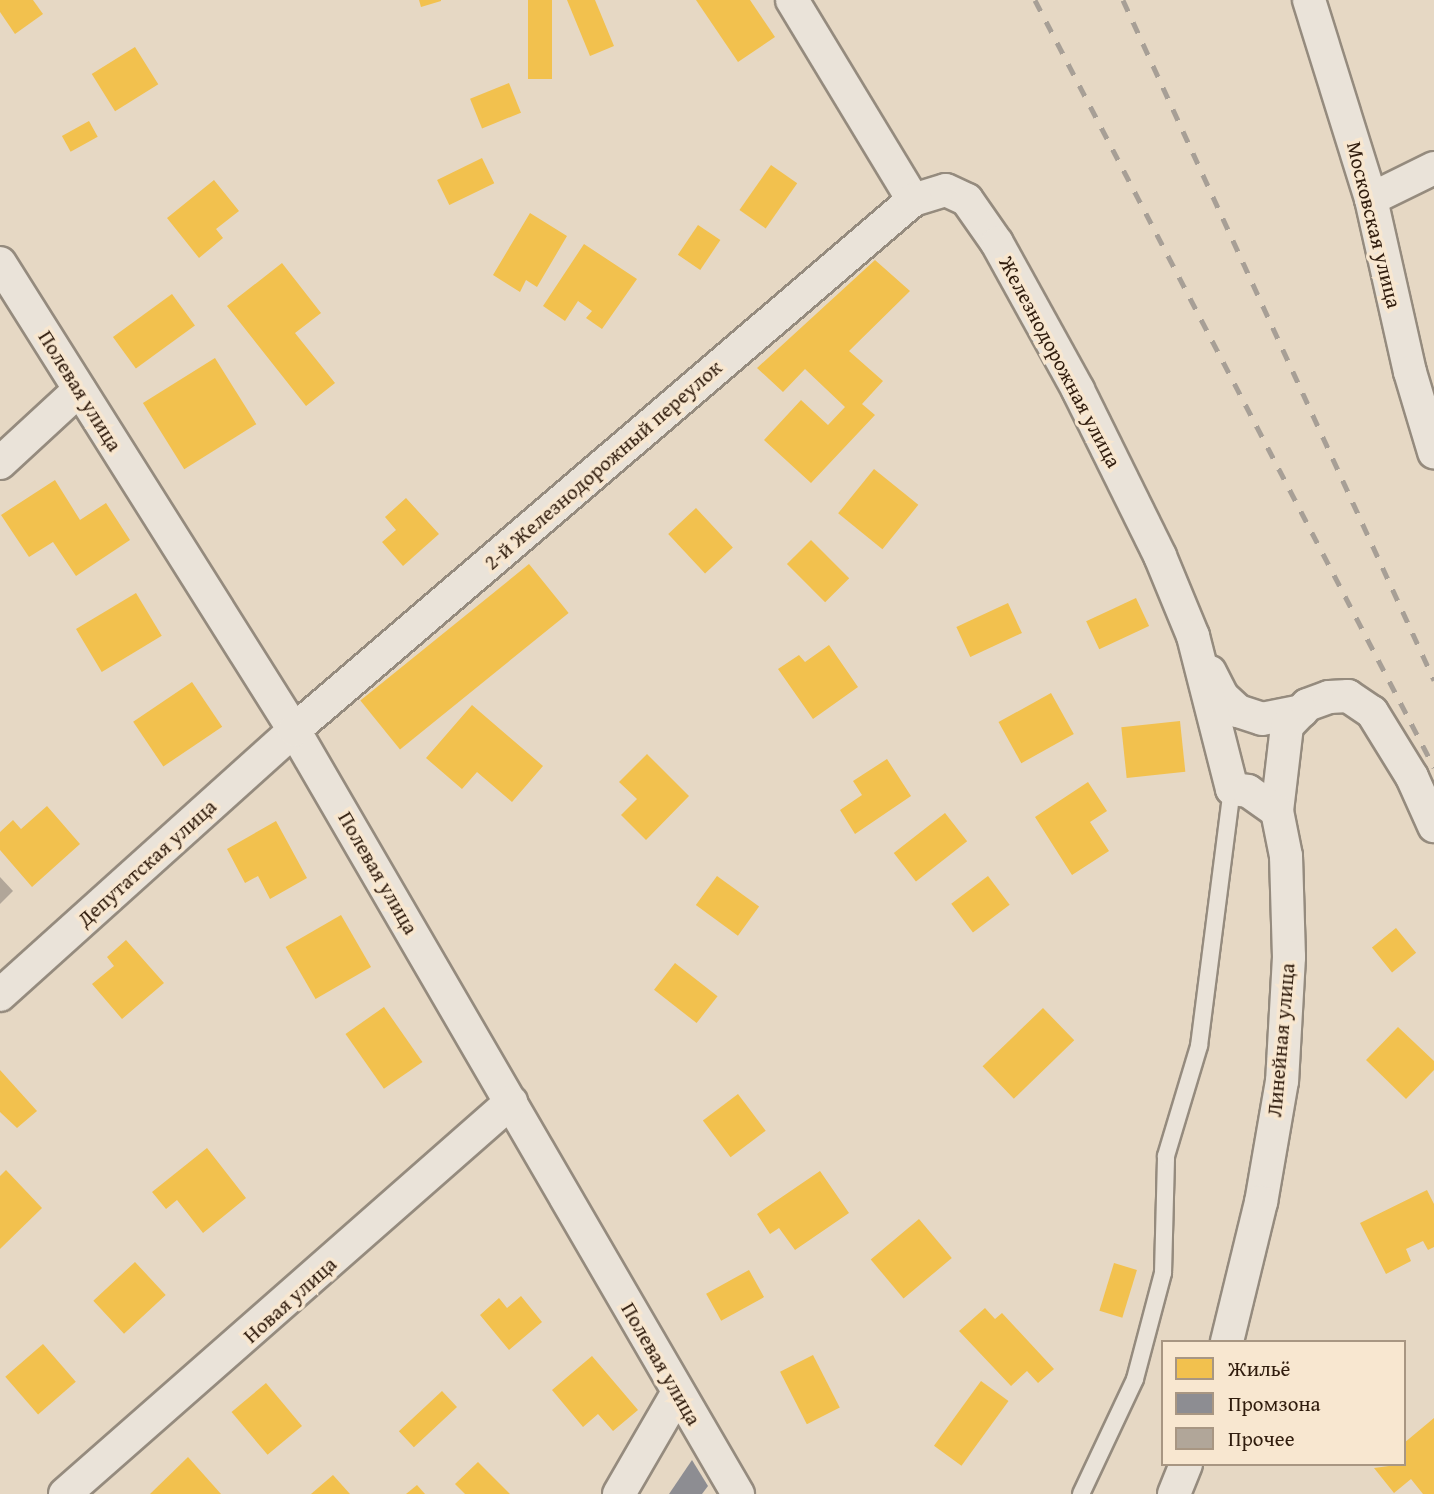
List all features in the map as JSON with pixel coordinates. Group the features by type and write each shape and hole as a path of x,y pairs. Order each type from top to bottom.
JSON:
{"street":[{"path":"792,0 913,200"},
{"name":"Московская улица","path":"1309,0 1371,199 1410,372 1434,452"},
{"path":"1371,199 1434,168"},
{"name":"Железнодорожная улица","path":"913,200 946,190 967,200 997,243 1078,390 1160,555 1192,636 1240,790"},
{"name":"2-й Железнодорожный переулок","path":"294,730 913,200"},
{"name":"Полевая улица","path":"0,263 294,730 511,1102 677,1394 738,1494"},
{"path":"0,463 79,390"},
{"path":"1192,636 1223,697 1238,711 1262,719 1302,711 1329,697 1348,696 1372,712 1412,777 1434,826"},
{"name":"Линейная улица","path":"1227,1340 1261,1202 1282,1081 1289,957 1286,856 1277,811 1281,748 1287,726 1302,711"},
{"name":"Депутатская улица","path":"0,995 294,730"},
{"path":"1240,790 1277,811"},
{"name":"Новая улица","path":"65,1494 511,1102"},
{"path":"619,1494 677,1394"},
{"path":"1174,1494 1185,1466"}],"lane":[{"path":"1081,1494 1135,1380 1163,1273 1166,1156 1199,1046 1240,790"}],"building: Жильё":[{"path":"0,0 33,0 43,14 15,34 0,12"},
{"path":"419,0 441,0 441,1 421,7"},
{"path":"528,0 552,0 552,79 528,79"},
{"path":"567,0 595,0 614,46 590,56"},
{"path":"696,0 750,0 775,37 738,62"},
{"path":"135,47 158,84 115,111 92,74"},
{"path":"509,83 521,113 482,128 470,99"},
{"path":"89,121 98,137 71,152 62,136"},
{"path":"482,158 494,183 449,205 437,180"},
{"path":"771,165 797,183 766,228 739,210"},
{"path":"214,180 239,211 216,229 223,238 199,258 167,218"},
{"path":"530,213 567,236 537,287 526,280 520,292 493,275"},
{"path":"698,225 720,240 700,270 678,255"},
{"path":"584,244 637,279 602,329 586,318 592,311 578,301 565,321 543,306"},
{"path":"875,260 910,291 849,351 883,381 862,404 875,415 811,483 764,440 801,400 828,425 845,407 805,369 783,392 757,368"},
{"path":"282,263 321,313 295,333 335,383 306,406 227,306"},
{"path":"172,294 195,326 136,368 113,337"},
{"path":"215,358 256,424 184,469 143,403"},
{"path":"874,469 918,505 882,549 838,513"},
{"path":"55,480 80,520 106,503 130,540 76,576 53,542 29,557 1,515"},
{"path":"406,498 439,534 403,566 382,542 396,530 385,517"},
{"path":"696,508 733,547 705,573 668,534"},
{"path":"811,540 849,578 825,602 787,564"},
{"path":"529,564 569,613 400,750 360,701"},
{"path":"136,593 162,636 102,672 76,629"},
{"path":"1136,598 1149,626 1099,649 1086,621"},
{"path":"1008,603 1022,633 970,657 956,627"},
{"path":"829,645 858,687 813,719 778,669 799,655 805,662"},
{"path":"192,682 222,727 163,766 133,722"},
{"path":"1051,693 1074,734 1021,763 999,722"},
{"path":"472,705 543,766 512,802 477,772 462,789 426,758"},
{"path":"1180,721 1185,772 1127,778 1121,727"},
{"path":"647,754 689,796 646,840 621,815 637,799 619,782"},
{"path":"887,759 911,796 855,834 840,810 862,795 853,781"},
{"path":"1088,782 1107,811 1090,822 1109,851 1072,875 1035,817"},
{"path":"47,806 80,844 32,887 0,850 0,832 13,820 21,829"},
{"path":"945,813 967,841 916,881 894,853"},
{"path":"276,821 307,878 270,899 258,876 245,883 227,849"},
{"path":"717,876 759,907 738,936 696,905"},
{"path":"988,876 1010,905 973,932 951,904"},
{"path":"341,915 371,967 316,999 286,947"},
{"path":"1396,928 1416,953 1392,972 1372,948"},
{"path":"126,940 164,983 122,1019 92,984 114,966 107,957"},
{"path":"675,963 718,996 697,1023 654,990"},
{"path":"384,1007 422,1062 384,1089 345,1034"},
{"path":"1043,1008 1074,1040 1014,1099 983,1066"},
{"path":"1398,1027 1434,1061 1434,1070 1406,1099 1366,1060"},
{"path":"0,1070 37,1111 17,1128 0,1112"},
{"path":"738,1094 766,1131 731,1157 703,1120"},
{"path":"207,1148 246,1198 203,1233 177,1200 166,1209 152,1192"},
{"path":"6,1170 42,1208 0,1249 0,1176"},
{"path":"820,1171 849,1213 795,1250 779,1228 770,1234 757,1214"},
{"path":"1427,1190 1434,1204 1434,1247 1428,1250 1423,1241 1406,1249 1411,1261 1386,1274 1360,1223"},
{"path":"919,1219 952,1258 904,1299 871,1259"},
{"path":"135,1262 166,1295 124,1334 93,1301"},
{"path":"1114,1263 1137,1270 1122,1318 1099,1311"},
{"path":"749,1270 764,1297 721,1321 706,1294"},
{"path":"521,1296 542,1322 509,1350 480,1315 499,1298 507,1308"},
{"path":"985,1308 995,1319 1002,1313 1054,1369 1038,1383 1027,1371 1011,1386 959,1331"},
{"path":"43,1344 76,1382 38,1415 5,1377"},
{"path":"813,1355 840,1408 807,1424 780,1372"},
{"path":"592,1356 638,1410 613,1431 598,1414 583,1427 552,1390"},
{"path":"981,1381 1009,1401 961,1466 934,1446"},
{"path":"266,1383 302,1426 268,1455 232,1412"},
{"path":"442,1391 457,1407 414,1447 399,1431"},
{"path":"1434,1418 1434,1494 1423,1494 1411,1479 1394,1493 1374,1468 1406,1466 1406,1441"},
{"path":"188,1457 221,1494 150,1494"},
{"path":"478,1462 510,1494 465,1494 455,1484"},
{"path":"333,1475 350,1494 311,1494"},
{"path":"417,1485 425,1494 406,1494"}],"building: Промзона":[{"path":"692,1460 708,1486 702,1494 669,1494"}],"building: Прочее":[{"path":"0,877 13,891 0,904"}],"railway":[{"path":"1035,0 1434,767"},
{"path":"1123,0 1434,680"}]}
